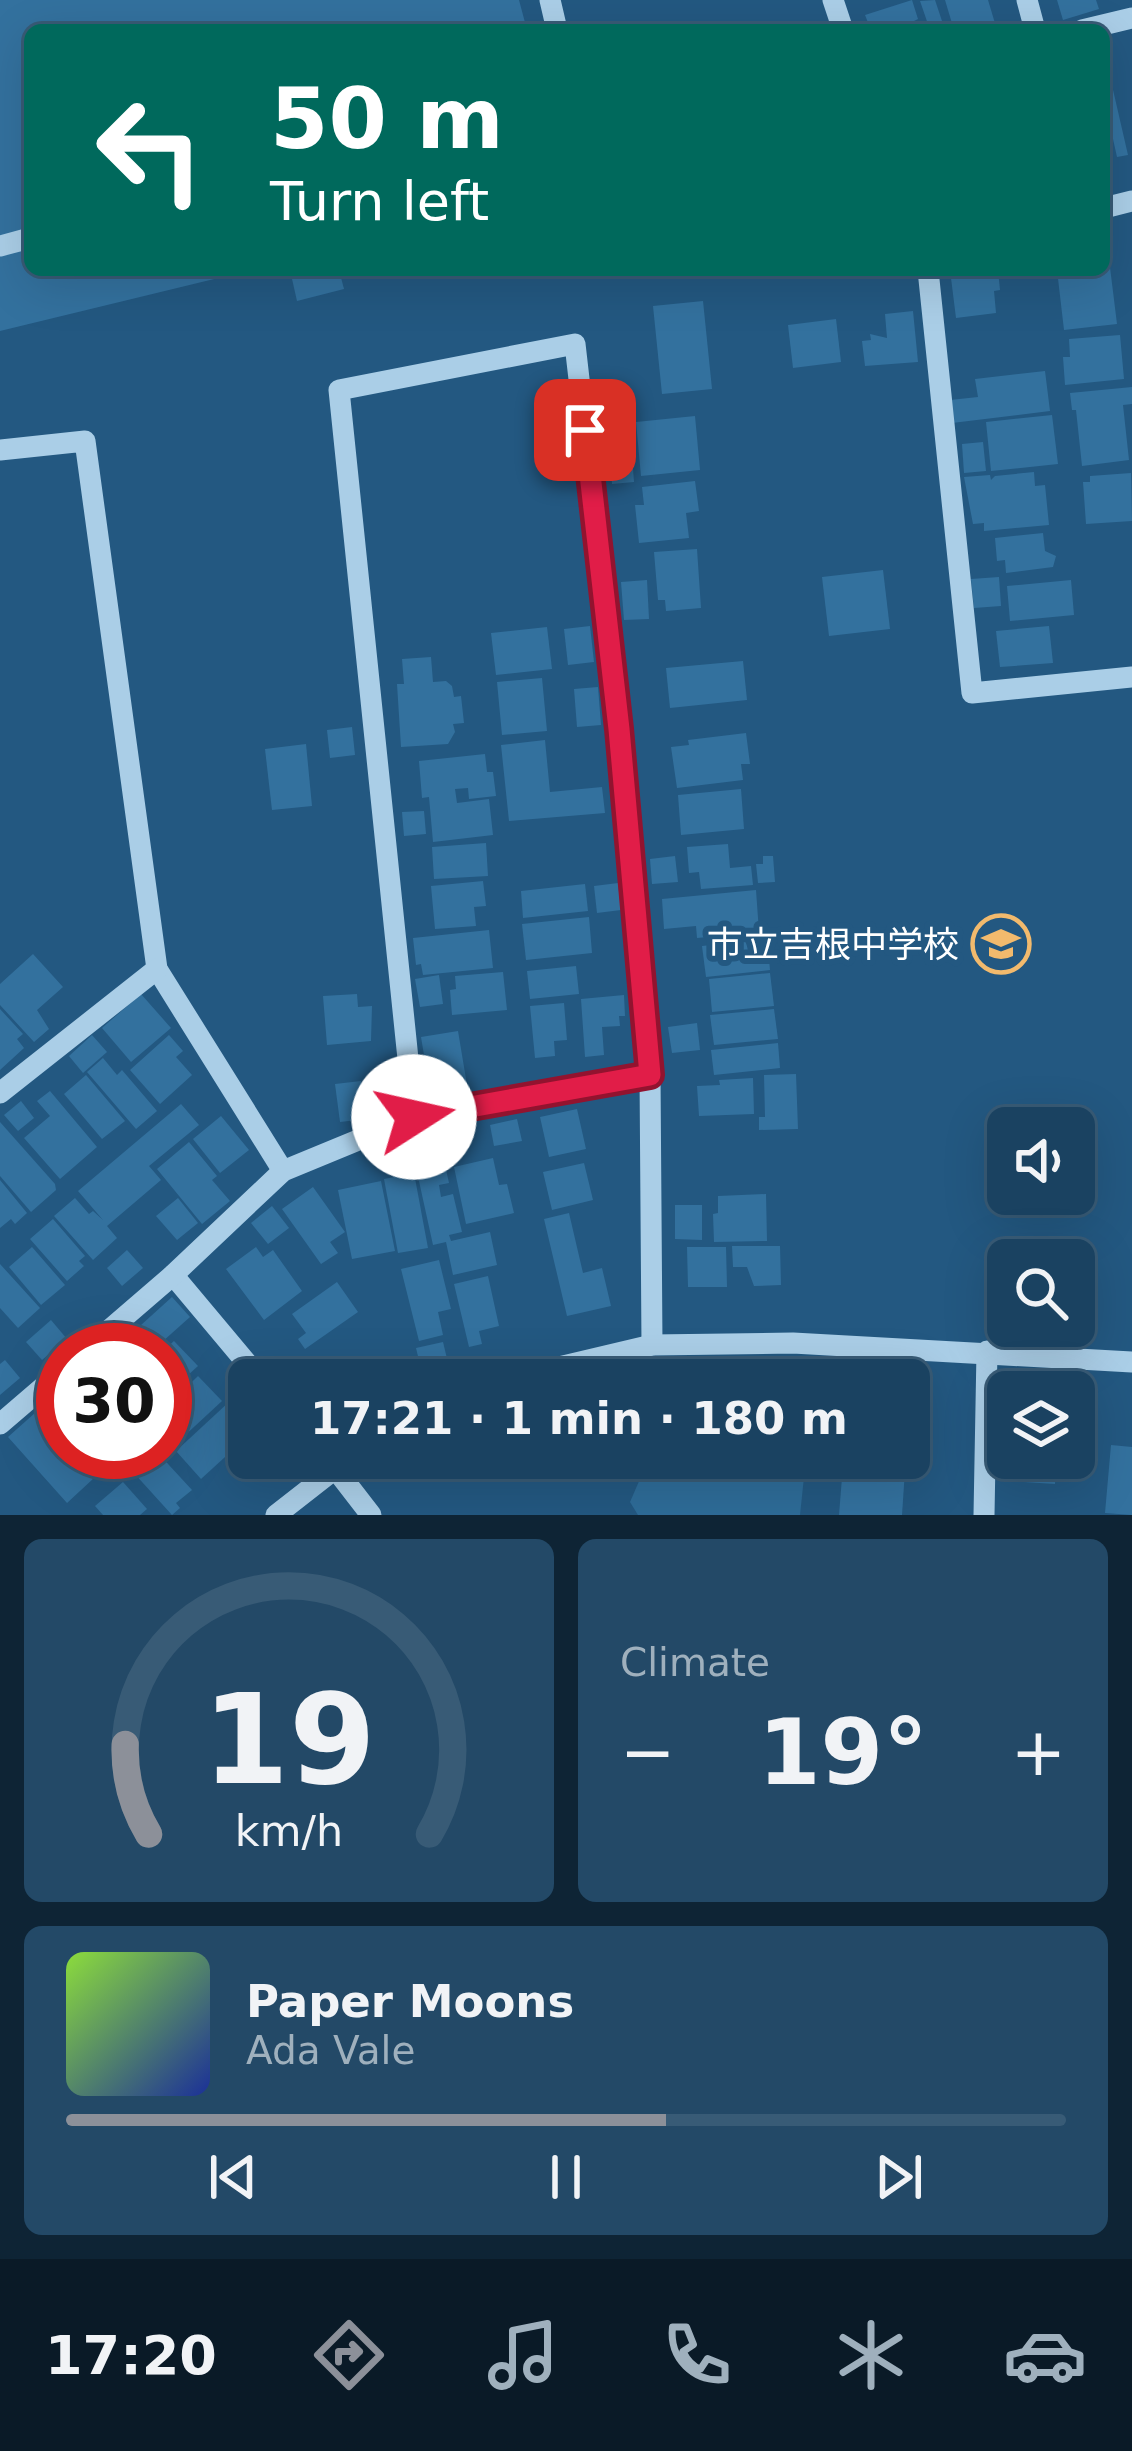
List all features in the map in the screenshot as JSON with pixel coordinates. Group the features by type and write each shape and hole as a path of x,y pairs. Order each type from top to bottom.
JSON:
{"street":[{"path":"929,276 972,692 1132,677"},
{"path":"414,1117 339,390 575,344 619,729 650,1075 652,1346"},
{"path":"0,450 85,441 158,969 283,1171"},
{"path":"0,1094 158,969"},
{"path":"117,1323 283,1171 414,1117 650,1075"},
{"path":"173,1275 243,1359"},
{"path":"596,1359 652,1346 793,1343 1132,1361"},
{"path":"984,1515 987,1352"},
{"path":"0,1424 36,1393"},
{"path":"277,1515 316,1479"},
{"path":"348,1479 371,1515"}],"shaded area":[{"path":"640,1479 804,1479 800,1515 638,1515 630,1502"}],"building":[{"path":"0,0 519,0 525,24 24,24 24,276 227,276 0,331"},
{"path":"912,0 918,19 910,24 869,24 865,15"},
{"path":"935,0 943,24 928,24 920,1"},
{"path":"945,0 988,0 995,24 952,24"},
{"path":"1057,0 1096,0 1099,9 1063,20"},
{"path":"1110,77 1128,155 1117,157"},
{"path":"1110,267 1117,324 1064,330 1058,276 1110,276"},
{"path":"291,276 341,276 344,289 297,301"},
{"path":"951,276 999,276 996,313 956,318"},
{"path":"703,301 712,389 662,394 653,306"},
{"path":"913,311 918,362 865,366 862,341 871,340 870,334 887,338 885,314"},
{"path":"836,319 841,362 793,368 788,325"},
{"path":"1120,335 1124,379 1065,385 1063,357 1070,357 1069,339"},
{"path":"1045,371 1050,411 952,423 950,400 978,397 975,379"},
{"path":"1132,387 1132,404 1123,405 1129,460 1082,466 1070,393"},
{"path":"1052,415 1058,464 991,471 986,422"},
{"path":"695,416 700,470 641,476 636,422"},
{"path":"630,429 634,482 612,484 608,431"},
{"path":"983,442 986,471 964,473 962,444"},
{"path":"1034,472 1035,486 1045,485 1049,525 984,531 984,523 973,524 964,477 990,475 991,480"},
{"path":"1131,473 1132,521 1086,524 1083,482 1090,482 1090,476"},
{"path":"695,481 699,511 686,513 689,538 639,543 635,505 644,505 642,487"},
{"path":"1043,533 1045,551 1056,556 1053,567 1006,573 1005,560 997,561 995,538"},
{"path":"697,549 701,608 666,611 665,600 658,600 654,552"},
{"path":"883,570 890,629 829,636 822,577"},
{"path":"999,577 1001,606 974,608 971,579"},
{"path":"647,580 649,619 624,620 621,582"},
{"path":"1071,580 1074,615 1010,621 1007,586"},
{"path":"590,626 594,662 568,665 564,629"},
{"path":"1049,626 1053,663 1000,667 996,631"},
{"path":"547,627 552,669 496,675 491,633"},
{"path":"431,657 433,682 446,681 454,697 461,696 464,723 453,724 455,732 448,744 401,747 397,684 404,684 402,659"},
{"path":"743,661 747,700 670,708 666,668"},
{"path":"542,678 547,731 502,735 497,682"},
{"path":"598,687 601,725 577,727 574,689"},
{"path":"352,727 355,755 330,758 327,730"},
{"path":"746,733 750,764 741,764 743,780 677,788 671,747 689,745 688,740"},
{"path":"545,740 550,792 602,787 605,813 509,821 501,745"},
{"path":"306,744 312,806 272,810 265,749"},
{"path":"485,754 496,796 469,799 468,788 455,789 457,803 489,799 493,835 433,842 429,797 422,798 419,761"},
{"path":"741,789 744,829 681,835 678,795"},
{"path":"424,811 426,834 404,836 402,812"},
{"path":"486,843 488,876 434,879 432,847"},
{"path":"728,844 730,868 751,866 753,885 701,889 699,872 689,873 687,847"},
{"path":"675,856 678,882 652,884 650,859"},
{"path":"763,856 773,856 775,882 758,883 756,864 763,864"},
{"path":"483,881 486,906 474,907 476,926 435,929 431,886"},
{"path":"618,883 621,910 597,913 594,886"},
{"path":"585,884 588,911 523,918 521,891"},
{"path":"756,890 759,932 697,938 696,926 664,929 662,899"},
{"path":"589,917 592,953 526,960 522,924"},
{"path":"489,930 493,968 423,975 421,964 416,965 413,938"},
{"path":"767,939 770,970 706,977 702,946"},
{"path":"33,954 63,987 37,1010 49,1029 34,1042 0,1005 0,984"},
{"path":"576,966 579,994 530,999 527,971"},
{"path":"503,972 507,1010 452,1015 450,990 456,989 455,976"},
{"path":"770,973 774,1006 712,1012 709,979"},
{"path":"439,975 443,1004 420,1007 415,979"},
{"path":"141,994 171,1028 131,1062 102,1028"},
{"path":"357,994 358,1007 372,1006 371,1041 327,1045 323,996"},
{"path":"624,995 625,1016 619,1016 620,1026 602,1027 604,1055 585,1057 581,999"},
{"path":"564,1003 567,1040 554,1041 555,1056 535,1058 530,1006"},
{"path":"0,1009 23,1034 17,1039 24,1048 0,1070"},
{"path":"774,1009 778,1039 714,1045 710,1015"},
{"path":"697,1023 700,1050 672,1053 668,1027"},
{"path":"458,1031 467,1085 430,1091 421,1037"},
{"path":"92,1035 107,1052 83,1073 69,1056"},
{"path":"169,1035 183,1051 176,1057 192,1075 160,1104 130,1070"},
{"path":"778,1043 780,1068 714,1075 711,1050"},
{"path":"103,1058 117,1075 122,1070 157,1111 136,1129 87,1072"},
{"path":"796,1074 798,1129 759,1130 759,1117 765,1117 764,1075"},
{"path":"86,1075 125,1121 102,1139 64,1094"},
{"path":"753,1078 754,1114 699,1116 697,1086"},
{"path":"361,1081 366,1119 340,1122 335,1084"},
{"path":"50,1091 97,1147 60,1179 24,1138 50,1116 37,1101"},
{"path":"21,1101 34,1118 18,1131 4,1115"},
{"path":"181,1104 199,1125 149,1166 161,1180 107,1226 117,1238 93,1260 54,1216 75,1198 89,1214 93,1211 103,1220 78,1191"},
{"path":"577,1109 586,1149 549,1157 540,1117"},
{"path":"221,1116 249,1150 220,1173 193,1139"},
{"path":"517,1119 522,1141 494,1146 490,1125"},
{"path":"0,1122 55,1184 56,1190 31,1212 0,1176"},
{"path":"189,1142 230,1201 202,1224 157,1169"},
{"path":"493,1158 499,1185 507,1184 514,1213 466,1224 454,1167"},
{"path":"584,1163 593,1200 552,1210 543,1172"},
{"path":"445,1165 449,1183 439,1185 441,1197 453,1194 462,1232 449,1235 451,1241 490,1232 497,1265 453,1275 446,1242 433,1245 417,1172"},
{"path":"414,1173 428,1248 398,1253 384,1179"},
{"path":"0,1180 27,1213 15,1224 11,1219 0,1228"},
{"path":"381,1181 395,1251 352,1259 338,1190"},
{"path":"313,1187 345,1232 330,1242 338,1253 321,1264 282,1209"},
{"path":"766,1194 767,1241 714,1242 718,1196"},
{"path":"178,1198 198,1223 177,1240 156,1216"},
{"path":"675,1205 702,1205 702,1240 675,1239"},
{"path":"272,1206 289,1228 268,1244 251,1223"},
{"path":"569,1213 583,1273 602,1268 611,1306 567,1316 544,1219"},
{"path":"53,1219 85,1256 79,1261 84,1266 67,1281 30,1239"},
{"path":"732,1246 780,1246 781,1285 754,1286 747,1267 733,1267"},
{"path":"32,1247 65,1285 41,1305 9,1267"},
{"path":"256,1247 263,1257 273,1250 302,1291 264,1320 226,1269"},
{"path":"687,1247 726,1247 727,1287 688,1287"},
{"path":"127,1250 143,1268 122,1286 107,1268"},
{"path":"439,1260 451,1309 438,1312 443,1335 419,1341 401,1269"},
{"path":"0,1264 40,1308 18,1328 0,1308"},
{"path":"488,1276 499,1326 479,1331 482,1344 469,1347 454,1284"},
{"path":"337,1282 358,1312 305,1349 298,1339 306,1333 292,1314"},
{"path":"172,1297 190,1317 183,1323 143,1323"},
{"path":"36,1333 36,1353 26,1342"},
{"path":"443,1342 447,1359 419,1359 416,1348"},
{"path":"5,1360 20,1378 0,1395 0,1364"},
{"path":"198,1376 222,1401 192,1429 192,1382"},
{"path":"228,1403 228,1454 201,1479 192,1469 192,1436"},
{"path":"36,1412 36,1468 8,1437"},
{"path":"1111,1445 1132,1447 1132,1515 1105,1513"},
{"path":"46,1479 93,1479 67,1503"},
{"path":"139,1479 182,1479 192,1490 176,1503 180,1508 172,1515"},
{"path":"842,1479 904,1479 902,1515 839,1515"},
{"path":"1009,1479 1055,1479 1055,1484"},
{"path":"123,1482 147,1509 140,1515 103,1515 95,1506"}],"place":[{"name":"市立吉根中学校","path":"1001,944"}],"route":[{"path":"414,1117 650,1075 619,729 585,430"}]}
